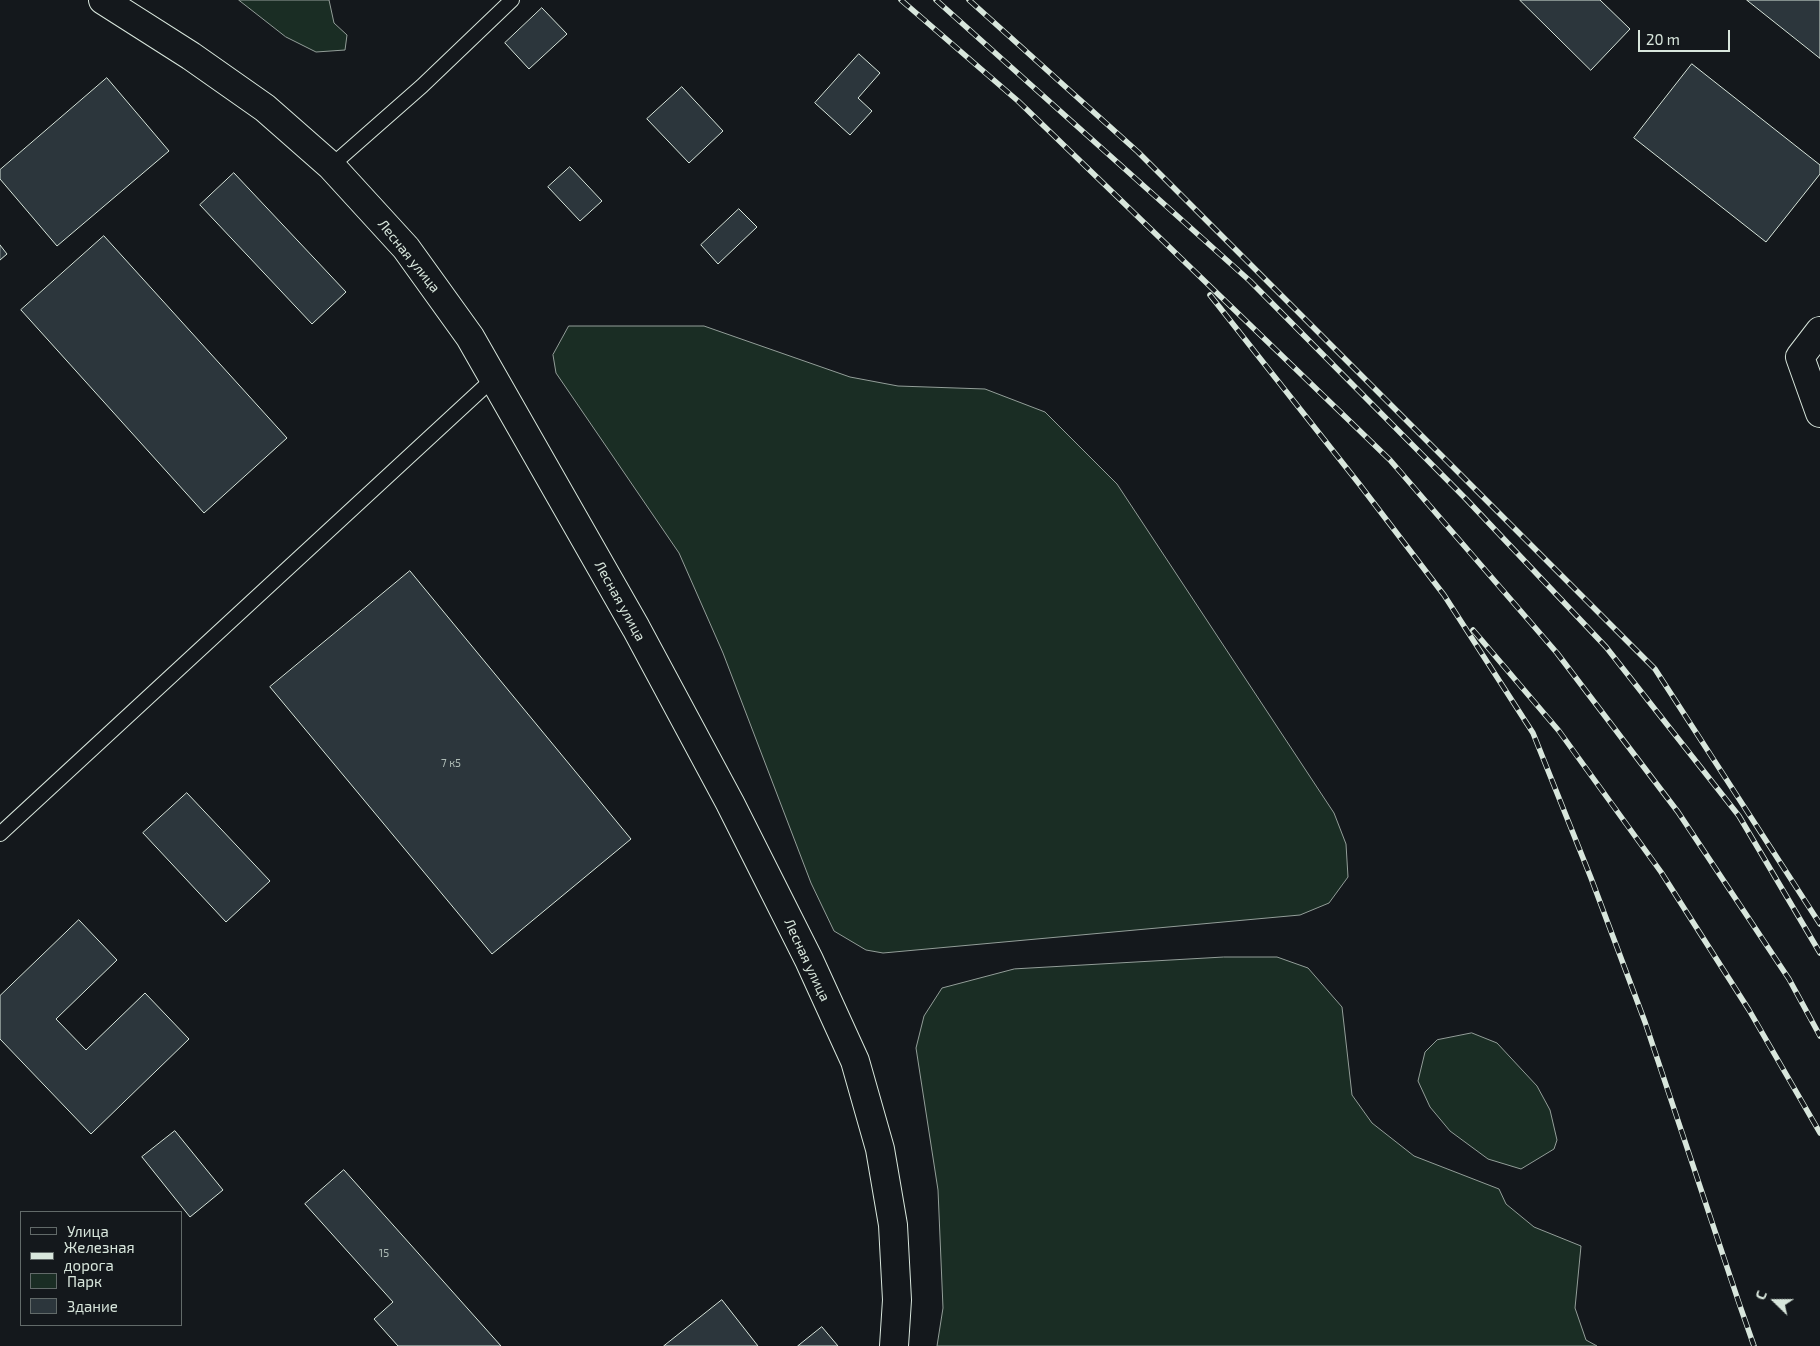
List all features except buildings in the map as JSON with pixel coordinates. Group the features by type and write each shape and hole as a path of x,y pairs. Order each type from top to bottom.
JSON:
{"street":[{"name":"Лесная улица","path":"103,0 191,56 265,108 331,166 406,248 470,337 636,628 730,803 808,960 854,1061 880,1149 893,1225 897,1300 894,1346"},
{"path":"1820,331 1800,358 1820,413"}],"lane":[{"path":"331,166 422,86 512,0"},
{"path":"0,834 494,378"}],"green space":[{"path":"239,0 329,0 334,23 347,35 345,50 316,52 286,37"},
{"path":"569,326 704,326 850,377 898,386 985,389 1045,412 1117,484 1334,813 1346,844 1348,877 1329,903 1300,915 883,953 866,950 834,931 811,883 723,653 679,553 556,373 553,355"},
{"path":"1224,957 1277,957 1308,968 1342,1007 1352,1095 1372,1123 1414,1156 1499,1189 1506,1204 1534,1227 1581,1246 1575,1308 1586,1340 1597,1346 937,1346 943,1308 938,1190 916,1048 924,1016 942,988 1014,969"},
{"path":"1472,1033 1497,1043 1537,1086 1550,1110 1557,1140 1554,1149 1521,1169 1488,1159 1450,1131 1430,1107 1418,1081 1425,1052 1437,1040"}],"railway":[{"path":"901,0 1018,101 1390,460 1557,653 1678,812 1789,979 1820,1036"},
{"path":"936,0 1250,281 1466,499 1606,647 1739,816 1820,953"},
{"path":"969,0 1138,152 1655,669 1820,924"},
{"path":"1210,295 1444,595 1533,733 1591,878 1645,1022 1754,1346"},
{"path":"1473,630 1559,731 1661,872 1749,1010 1820,1133"}]}
